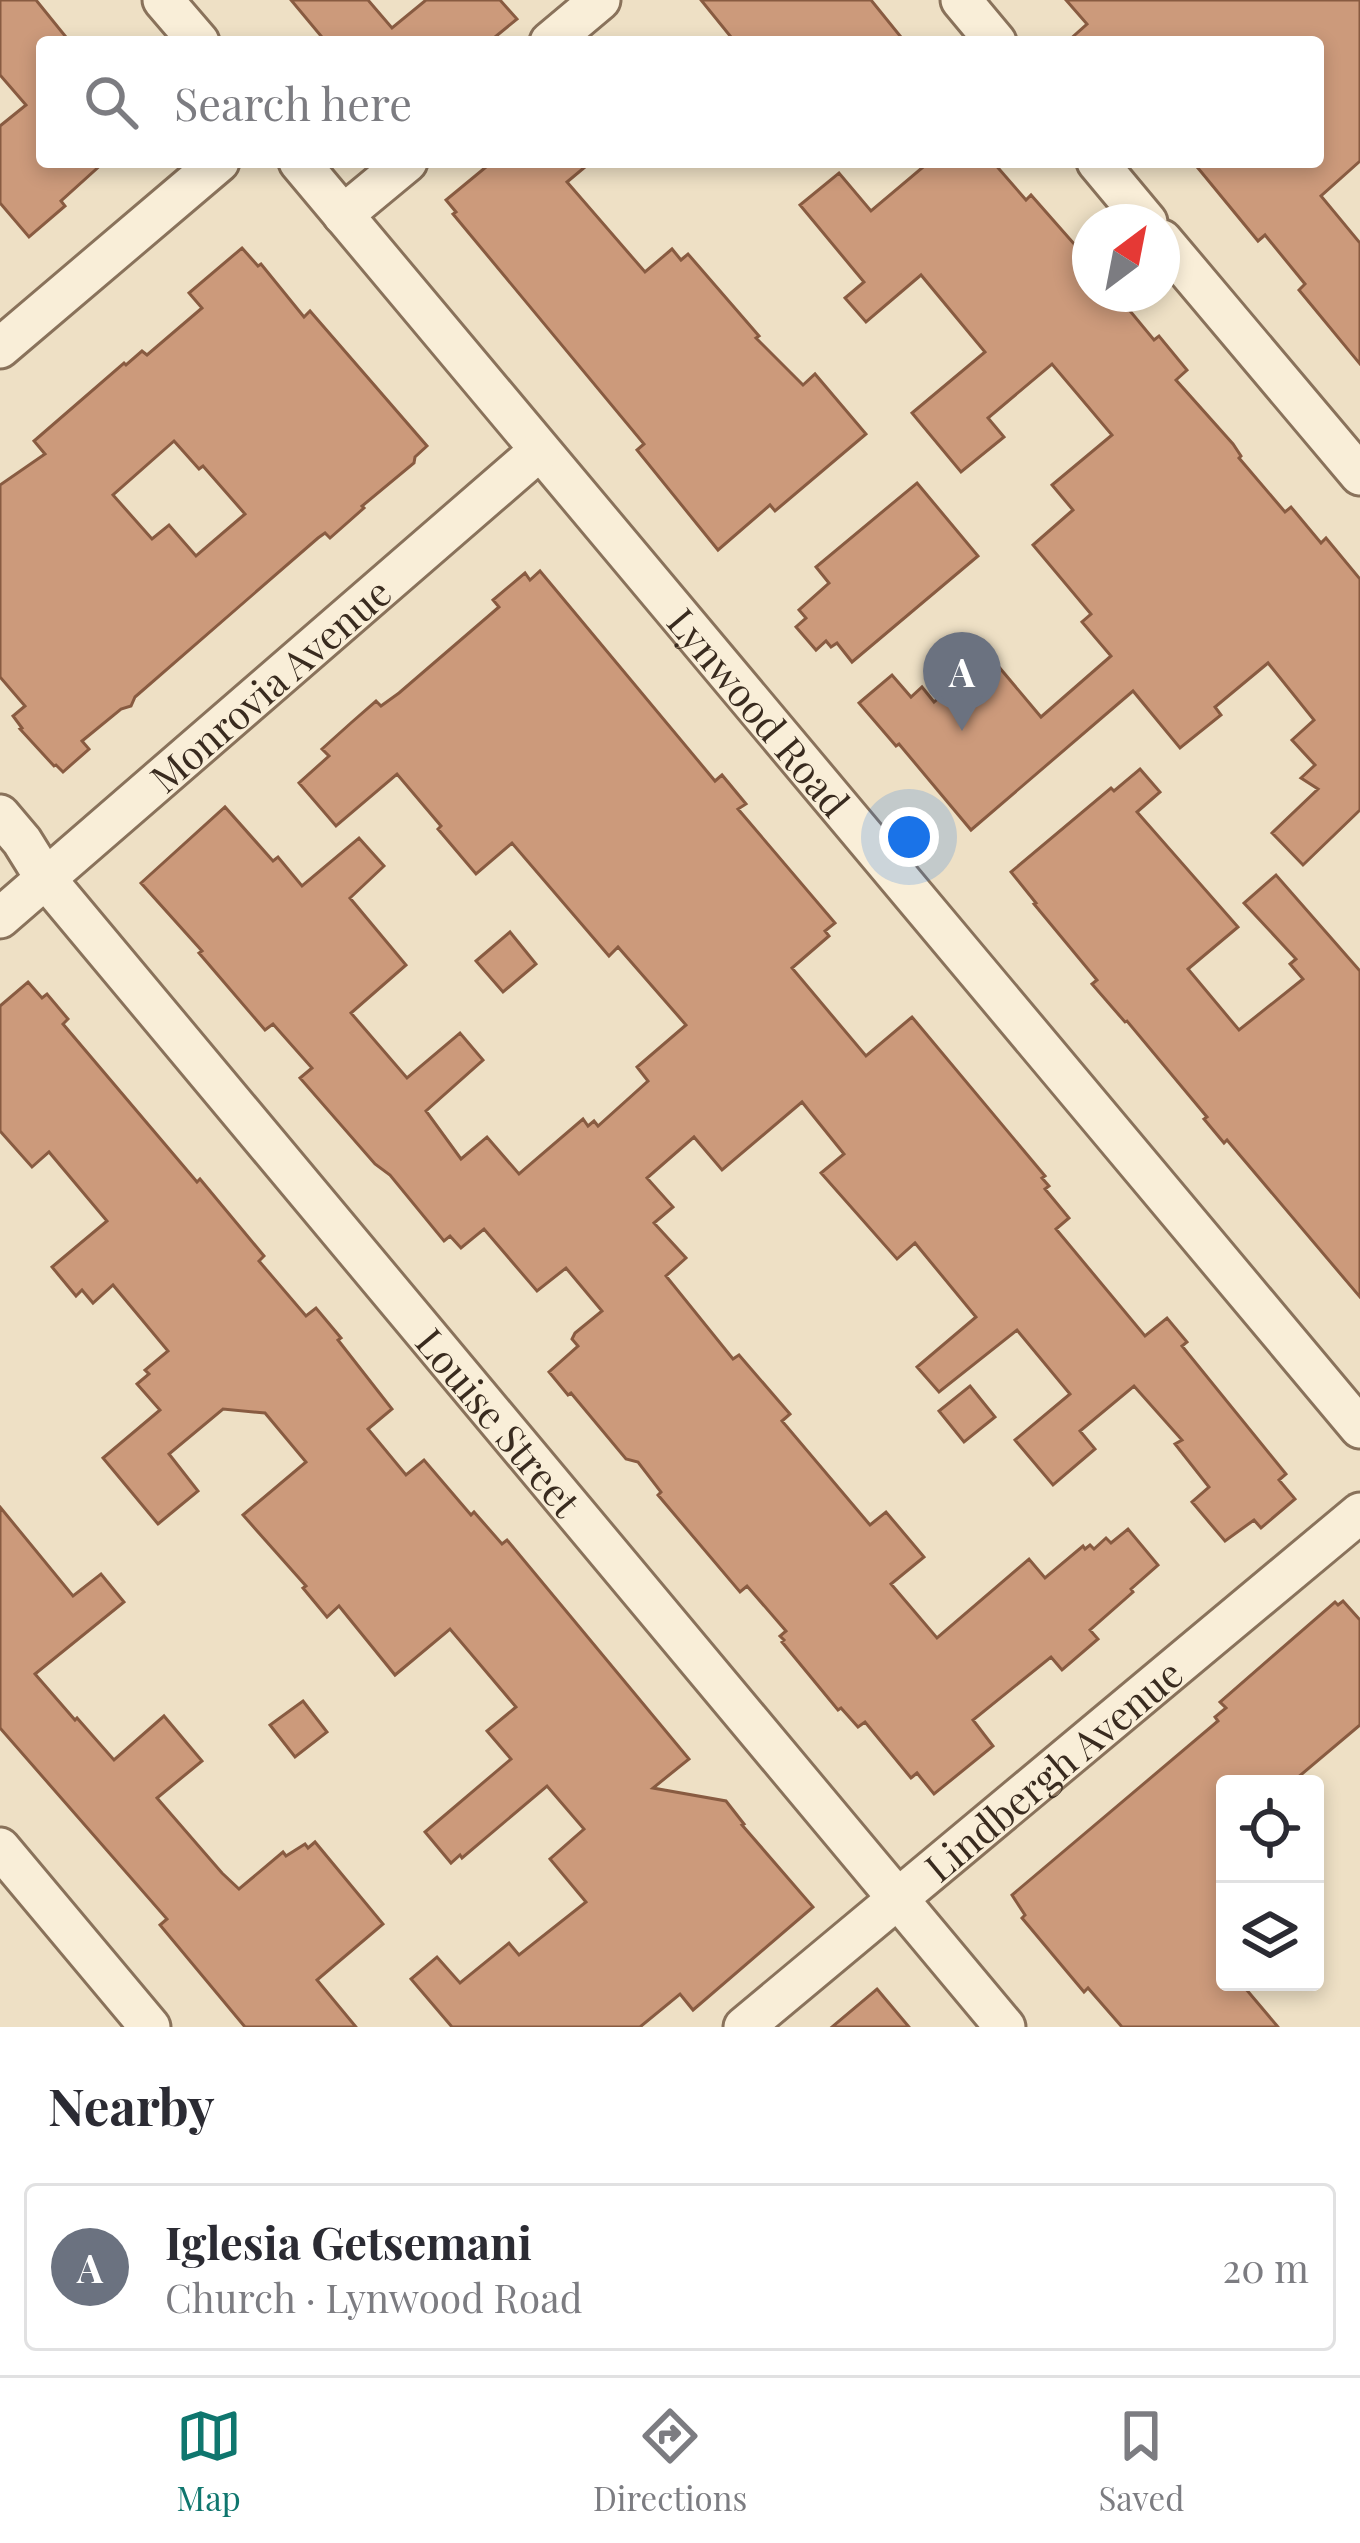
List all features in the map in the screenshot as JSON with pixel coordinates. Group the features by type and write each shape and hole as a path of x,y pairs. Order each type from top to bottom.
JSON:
{"street":[{"path":"164,0 194,36"},
{"path":"557,36 600,0"},
{"path":"961,0 991,36"},
{"path":"0,348 212,168"},
{"name":"Lynwood Road","path":"303,168 1360,1428"},
{"path":"343,215 400,168"},
{"path":"1102,168 1132,204"},
{"path":"1180,261 1360,475"},
{"name":"Monrovia Avenue","path":"0,918 539,452"},
{"name":"Louise Street","path":"0,814 46,878 1005,2027"},
{"name":"Lindbergh Avenue","path":"744,2027 1360,1514"},
{"path":"0,1847 150,2027"}],"building":[{"path":"0,0 36,0 65,36 36,36 36,168 97,168 61,201 65,206 29,237 0,203 0,126 26,105 0,75"},
{"path":"291,0 368,0 392,28 426,0 500,0 517,19 496,36 321,36"},
{"path":"701,0 871,0 900,36 730,36"},
{"path":"1066,0 1360,0 1360,161 1321,196 1360,243 1360,364 1299,290 1305,284 1265,235 1258,241 1198,168 1324,168 1324,36 1074,36 1087,24"},
{"path":"485,168 584,168 567,182 645,272 672,249 681,260 688,254 759,336 756,338 803,385 815,374 866,434 775,511 770,505 718,550 637,450 644,444 446,200"},
{"path":"922,168 998,168 1026,200 1031,195 1072,242 1072,312 1131,312 1154,340 1159,336 1187,370 1176,380 1233,444 1239,458 1285,512 1291,507 1321,543 1326,538 1360,579 1360,810 1303,865 1272,833 1318,789 1301,778 1315,765 1292,740 1314,720 1268,663 1215,707 1221,715 1180,748 1133,691 971,830 859,703 892,675 911,697 922,687 934,702 988,654 1041,717 1111,656 1082,622 1091,614 1033,545 1073,510 1052,485 1112,435 1052,364 988,418 1004,437 961,472 912,413 985,352 921,275 866,322 845,298 864,282 800,205 839,173 871,211"},
{"path":"242,248 304,317 310,311 427,446 330,538 325,533 318,538 135,697 131,706 82,741 89,749 63,772 20,729 13,716 25,706 0,677 0,485 45,454 34,441 124,363 142,351 147,355 202,308 189,293","holes":["174,441 199,469 203,466 245,514 196,556 169,525 152,539 113,495"]},
{"path":"917,483 978,556 852,662 837,643 831,647 826,641 816,650 796,627 806,618 799,610 829,583 816,567"},
{"path":"540,571 715,781 722,775 746,804 738,809 835,923 825,931 829,936 792,968 866,1056 912,1017 1045,1176 1049,1186 1045,1189 1069,1218 1056,1229 1145,1336 1167,1318 1187,1342 1182,1346 1286,1474 1279,1480 1295,1499 1261,1528 1254,1520 1225,1541 1192,1502 1209,1487 1175,1444 1182,1440 1134,1386 1080,1431 1095,1449 1053,1485 1015,1440 1070,1394 1017,1330 939,1392 917,1367 976,1317 915,1243 897,1259 821,1173 844,1154 802,1102 722,1170 694,1137 647,1178 673,1207 654,1223 686,1258 666,1276 733,1359 739,1355 790,1414 782,1421 870,1525 886,1512 924,1557 891,1584 937,1638 1029,1559 1045,1578 1083,1546 1094,1549 1106,1538 1111,1543 1128,1529 1158,1565 1090,1630 1098,1639 1062,1670 1051,1657 973,1720 993,1746 934,1794 917,1773 911,1778 865,1722 858,1727 838,1710 782,1642 780,1636 786,1631 747,1586 740,1592 658,1495 661,1492 638,1462 626,1459 549,1372 578,1346 572,1339 575,1333 602,1311 566,1268 537,1291 484,1229 461,1248 450,1236 444,1241 300,1078 312,1068 273,1024 265,1030 141,883 225,807 302,886 359,838 384,866 350,898 406,965 351,1013 407,1078 460,1033 483,1060 426,1111 461,1159 487,1137 519,1174 583,1119 588,1126 594,1121 598,1126 648,1081 637,1067 686,1025 618,947 609,956 512,843 476,874 397,774 336,826 299,783 329,756 322,749 352,722 376,701 381,706 399,693 499,607 493,600 525,573 530,580"},
{"path":"1140,769 1160,792 1137,812 1238,927 1188,969 1239,1030 1303,979 1290,964 1296,959 1244,903 1276,875 1360,971 1360,1297 1092,984 1097,980 1011,872"},
{"path":"510,932 536,964 503,992 476,961"},
{"path":"28,982 42,998 47,994 68,1019 63,1024 197,1182 200,1179 306,1316 316,1308 341,1338 338,1340 392,1409 368,1429 406,1475 424,1460 471,1515 474,1512 502,1544 507,1540 689,1759 653,1788 726,1801 813,1907 693,2010 680,1994 640,2027 452,2027 411,1979 437,1957 460,1983 509,1943 519,1955 586,1902 550,1859 584,1829 547,1786 451,1863 425,1832 511,1759 487,1731 516,1707 450,1629 395,1675 339,1606 327,1617 243,1515 306,1462 265,1413 223,1409 169,1454 198,1491 158,1524 103,1458 160,1410 137,1384 149,1374 145,1370 168,1351 113,1285 93,1303 82,1290 76,1296 52,1267 107,1221 49,1152 32,1167 0,1131 0,1006"},
{"path":"970,1386 995,1417 964,1442 939,1411"},
{"path":"0,1507 73,1596 101,1574 124,1602 35,1674 75,1720 114,1760 164,1716 202,1761 157,1798 222,1873 239,1889 283,1852 286,1856 315,1842 383,1924 317,1980 356,2027 245,2027 160,1925 167,1919 0,1728"},
{"path":"1343,1601 1360,1620 1360,1725 1301,1775 1216,1775 1216,1991 1248,1991 1278,2027 1122,2027 1088,1988 1084,1992 1022,1918 1025,1915 1012,1895 1218,1721 1215,1717 1226,1708 1220,1702 1335,1602"},
{"path":"303,1701 327,1732 295,1757 270,1725"},
{"path":"877,1989 909,2027 832,2027"}],"place":[{"name":"Iglesia Getsemani","path":"962,731"}]}
